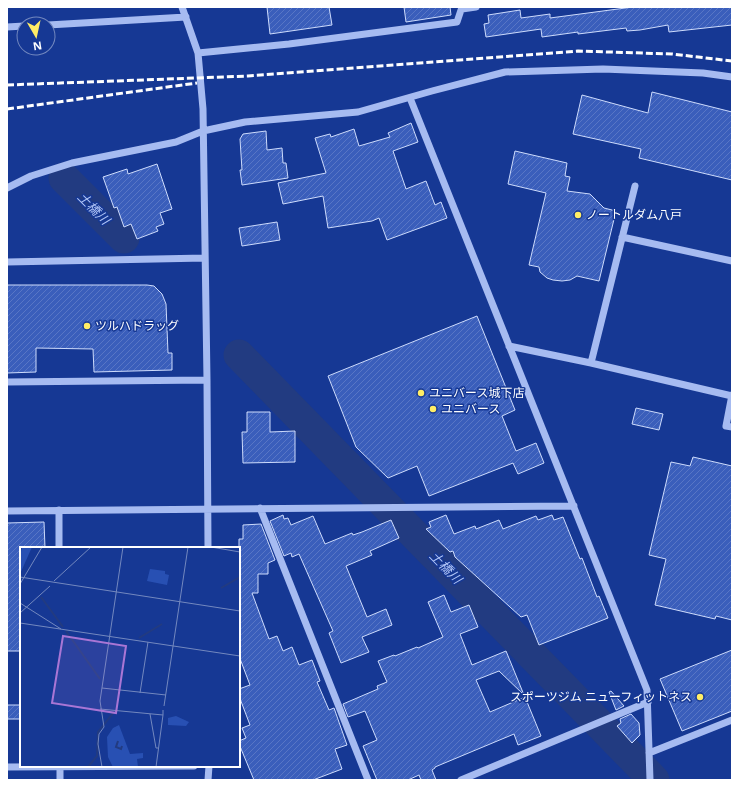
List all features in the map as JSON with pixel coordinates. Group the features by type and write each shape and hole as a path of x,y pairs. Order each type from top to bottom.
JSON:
{"street":[{"path":"182,7 198,53 203,109 208,547"},
{"path":"198,53 289,44 457,22 462,8 476,7"},
{"path":"56,25 186,17"},
{"path":"7,188 31,176 72,162 176,142 203,131 245,122 358,112 505,72 603,69 703,73 732,77"},
{"path":"410,98 647,690 650,780"},
{"path":"591,363 635,186"},
{"path":"622,237 732,261"},
{"path":"7,262 205,258"},
{"path":"509,346 591,363 732,396 726,426 732,427"},
{"path":"7,382 207,380"},
{"path":"7,511 574,506"},
{"path":"260,508 368,780"},
{"path":"59,510 59,547"},
{"path":"461,780 648,702"},
{"path":"649,753 732,720"},
{"path":"7,767 20,767"},
{"path":"60,767 60,780"},
{"path":"208,767 208,780"}],"building":[{"path":"267,7 329,7 332,25 270,34"},
{"path":"404,7 450,7 451,15 406,22"},
{"path":"633,7 732,7 732,25 669,32 668,25 640,30 627,31 626,28 542,37 541,29 486,37 484,24 489,23 488,15 520,10 521,18 550,14 550,18"},
{"path":"652,92 732,112 732,180 639,158 641,149 573,134 582,95 648,113"},
{"path":"411,123 418,142 393,151 406,189 426,181 435,205 441,202 447,218 387,240 379,218 372,221 328,228 323,196 283,204 278,183 326,173 315,138 330,134 331,137 354,129 359,146 390,137 388,133"},
{"path":"266,131 267,150 282,148 283,163 286,163 288,178 242,185 240,170 242,170 240,139 243,134"},
{"name":"ノートルダム八戸","path":"515,151 567,163 565,176 570,177 567,191 590,194 604,208 616,211 599,281 577,276 570,280 553,280 547,278 540,272 539,267 529,265 546,193 508,184"},
{"path":"157,164 172,209 160,213 164,224 156,227 158,231 137,239 131,224 124,227 117,207 114,208 103,177 127,169 128,174"},
{"path":"277,222 280,240 242,246 239,228"},
{"name":"ツルハドラッグ","path":"7,285 154,286 162,294 166,304 168,353 172,353 172,370 94,372 93,349 36,348 36,372 7,373"},
{"name":"ユニバース城下店","path":"477,316 515,410 502,416 516,451 536,443 544,463 518,474 513,463 429,496 417,466 388,478 356,447 328,376"},
{"path":"636,408 663,414 659,430 632,424"},
{"path":"247,412 270,412 270,432 295,431 295,462 243,463 242,432 247,432"},
{"path":"693,457 732,466 732,620 716,616 715,619 655,605 666,559 649,555 671,462 690,466"},
{"path":"283,515 284,519 288,518 291,525 313,516 325,544 352,533 353,535 362,532 391,520 399,538 370,551 372,555 346,566 367,617 386,609 392,625 362,637 369,652 341,663 329,633 333,631 299,554 292,557 291,553 284,556 270,521"},
{"path":"446,515 454,534 475,526 476,529 499,520 503,529 536,516 538,520 552,515 554,520 563,517 580,559 582,558 597,597 599,596 608,618 539,645 527,615 521,617 455,557 453,551 450,552 426,529 431,527 429,522"},
{"path":"44,522 45,547 20,547 20,651 7,651 7,523"},
{"path":"261,524 275,560 268,563 268,574 258,574 258,593 252,593 269,639 277,636 283,651 292,647 299,665 312,660 320,681 317,682 329,710 334,708 347,745 335,749 342,769 313,780 254,780 240,746 240,741 246,738 242,728 250,725 240,699 240,689 250,685 240,659 239,539 243,539 243,525"},
{"path":"444,595 451,612 469,605 478,627 460,634 472,665 506,651 524,695 499,671 476,680 490,712 525,697 541,736 518,745 514,734 435,767 432,770 436,780 421,780 419,775 408,780 377,780 363,746 377,740 365,711 348,717 343,704 378,689 377,686 387,682 378,661 417,647 418,648 443,637 428,602"},
{"path":"732,650 732,711 682,731 660,679"},
{"path":"611,691 624,706 616,710 609,692"},
{"path":"7,705 20,705 20,719 7,719"},
{"path":"631,714 639,723 640,735 632,743 617,726 621,723 620,719"}],"waterway":[{"name":"土橋川","path":"64,178 124,238"},
{"name":"土橋川","path":"239,355 654,780"}],"railway":[{"path":"7,85 248,76 578,51 672,54 732,61"},
{"path":"7,109 197,83"}],"place":[{"name":"ノートルダム八戸","path":"578,215"},
{"name":"ツルハドラッグ","path":"87,326"},
{"name":"ユニバース城下店","path":"421,393"},
{"name":"ユニバース","path":"433,409"},
{"name":"スポーツジム ニューフィットネス","path":"700,697"}]}
